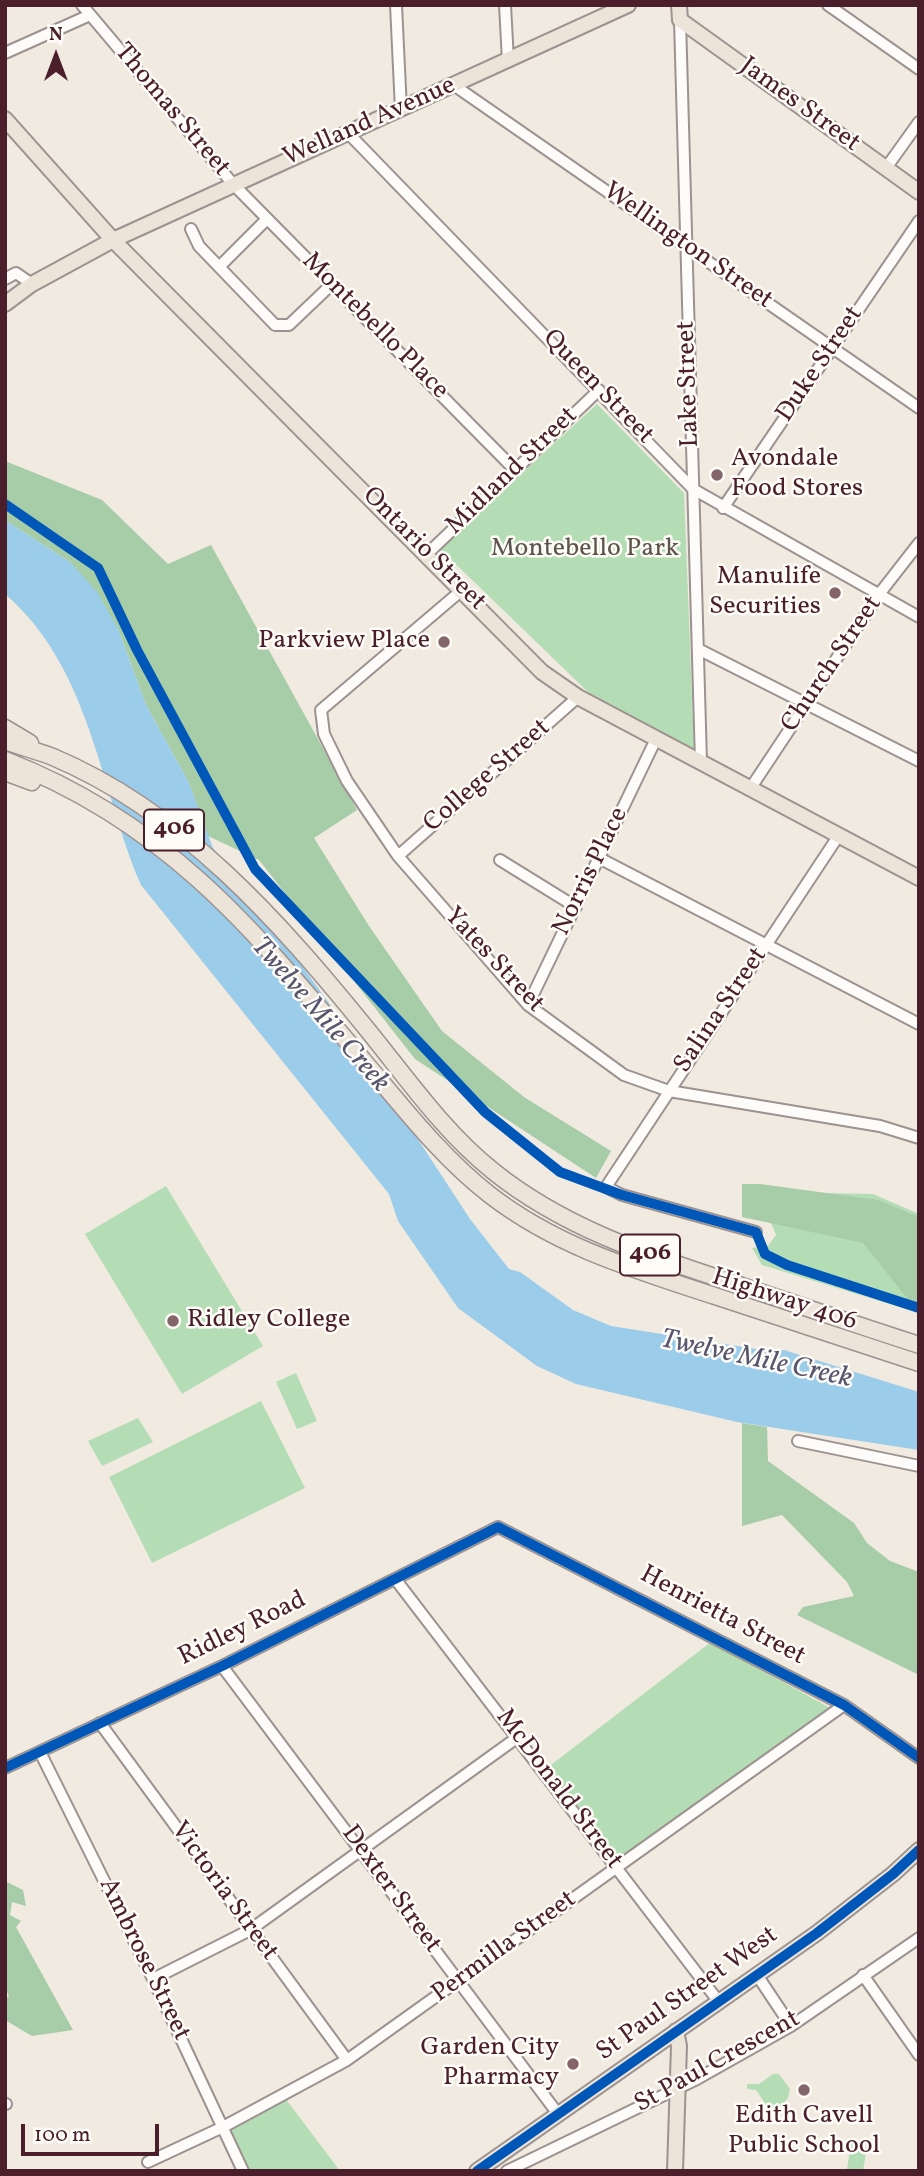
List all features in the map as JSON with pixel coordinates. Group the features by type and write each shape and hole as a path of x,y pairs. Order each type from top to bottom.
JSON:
{"highway":[{"path":"5,728 53,757"},
{"name":"Highway 406","path":"5,741 53,757 107,786 176,831 224,870 278,924 443,1123 491,1170 532,1199 581,1227 638,1251 919,1345"},
{"name":"Highway 406","path":"5,760 93,801 183,863 230,906 419,1125 481,1188 530,1223 589,1253 919,1363"},
{"path":"5,772 76,802 145,837"}],"main road":[{"name":"Welland Avenue","path":"5,304 32,284 113,240 628,5"},
{"name":"James Street","path":"679,12 919,192"},
{"name":"Ontario Street","path":"5,119 113,240 542,672 578,697 919,878"},
{"name":"St Paul Street West","path":"477,2171 849,1909 919,1850"},
{"path":"676,2031 679,2088 676,2171"}],"street":[{"name":"Thomas Street","path":"82,5 233,184"},
{"path":"396,5 401,110"},
{"path":"505,5 508,61"},
{"path":"828,5 919,69"},
{"name":"Lake Street","path":"679,12 701,762"},
{"path":"5,53 90,15"},
{"name":"Wellington Street","path":"455,86 919,408"},
{"path":"886,168 919,122"},
{"name":"Queen Street","path":"348,133 693,489 919,617"},
{"name":"Montebello Place","path":"233,184 515,470"},
{"path":"219,267 268,219"},
{"name":"Duke Street","path":"723,508 919,221"},
{"path":"191,229 199,246 275,325 283,327 332,284"},
{"path":"5,279 16,273 32,284"},
{"name":"Midland Street","path":"427,554 599,390"},
{"name":"Church Street","path":"750,789 880,593 919,543"},
{"name":"Yates Street","path":"462,590 321,710 324,734 347,781 398,856 528,1006 624,1075 669,1091 880,1126 919,1138"},
{"path":"698,649 919,761"},
{"name":"College Street","path":"398,856 578,697"},
{"name":"Norris Place","path":"528,1006 656,739"},
{"name":"Salina Street","path":"756,1232 622,1195 606,1187 839,835"},
{"path":"599,858 919,1024"},
{"path":"500,860 576,907"},
{"path":"798,1441 919,1466"},
{"name":"Ridley Road","path":"5,1769 222,1666 498,1527"},
{"name":"Henrietta Street","path":"498,1527 844,1705 919,1758"},
{"name":"McDonald Street","path":"396,1580 719,2002"},
{"name":"Dexter Street","path":"222,1666 558,2114"},
{"name":"Permilla Street","path":"148,2162 223,2127 347,2060 844,1705"},
{"name":"Victoria Street","path":"100,1723 347,2060"},
{"path":"153,1979 250,1930 518,1737"},
{"name":"Ambrose Street","path":"40,1752 153,1979 243,2171"},
{"name":"St Paul Crescent","path":"507,2171 679,2088 791,2026 919,1938"},
{"path":"757,1975 791,2026"},
{"path":"863,1975 919,2055"}],"green space":[{"name":"Montebello Park","path":"597,404 684,493 694,749 588,692 440,549"},
{"path":"5,461 102,500 168,564 211,545 357,810 314,838 369,926 442,1031 524,1097 611,1151 596,1178 415,1059 259,860 208,836 189,783 146,705 118,629 71,563 5,520"},
{"path":"742,1184 760,1184 878,1200 919,1217 919,1313 863,1243 742,1217"},
{"path":"166,1186 263,1346 182,1394 85,1234"},
{"path":"775,1192 873,1194 919,1214 919,1313 762,1265 752,1248 768,1246 776,1235 770,1221"},
{"path":"296,1373 317,1421 297,1429 276,1382"},
{"path":"261,1401 305,1488 152,1563 109,1477"},
{"path":"138,1418 153,1442 102,1466 88,1441"},
{"path":"742,1423 767,1427 768,1461 854,1523 867,1543 890,1561 919,1572 919,1675 797,1615 803,1607 854,1596 847,1582 782,1515 742,1526"},
{"path":"711,1642 830,1708 830,1712 621,1860 547,1768"},
{"path":"7,1882 23,1890 26,1906 12,1902 10,1915 21,1921 16,1927 73,2030 32,2036 5,2020 5,1999 9,1996 5,1987"},
{"path":"773,2074 779,2074 790,2089 788,2098 780,2108 768,2108 756,2090 747,2089 747,2084 759,2084"},
{"path":"285,2098 340,2171 249,2171 230,2128"},
{"path":"851,2144 867,2147 863,2171 847,2169"}],"water":[{"name":"Twelve Mile Creek","path":"5,520 71,563 97,592 118,629 146,705 189,783 213,848 224,862 226,861 331,1006 470,1219 509,1269 520,1272 573,1310 611,1326 769,1351 784,1350 919,1392 919,1450 737,1422 576,1384 537,1366 458,1308 398,1221 389,1194 141,885 90,730 75,693 57,657 34,624 5,594"}],"cycle path":[{"path":"5,504 98,568 137,650 255,869 485,1112 560,1172 622,1195 756,1232 765,1254 787,1265 919,1308"},
{"path":"5,1768 222,1666 498,1527 844,1705 919,1758"},
{"path":"477,2171 817,1933 893,1874 919,1850"}],"place":[{"name":"Avondale Food Stores","path":"717,475"},
{"name":"Manulife Securities","path":"835,593"},
{"name":"Parkview Place","path":"444,642"},
{"name":"Ridley College","path":"173,1321"},
{"name":"Garden City Pharmacy","path":"573,2064"},
{"name":"Edith Cavell Public School","path":"804,2090"}]}
